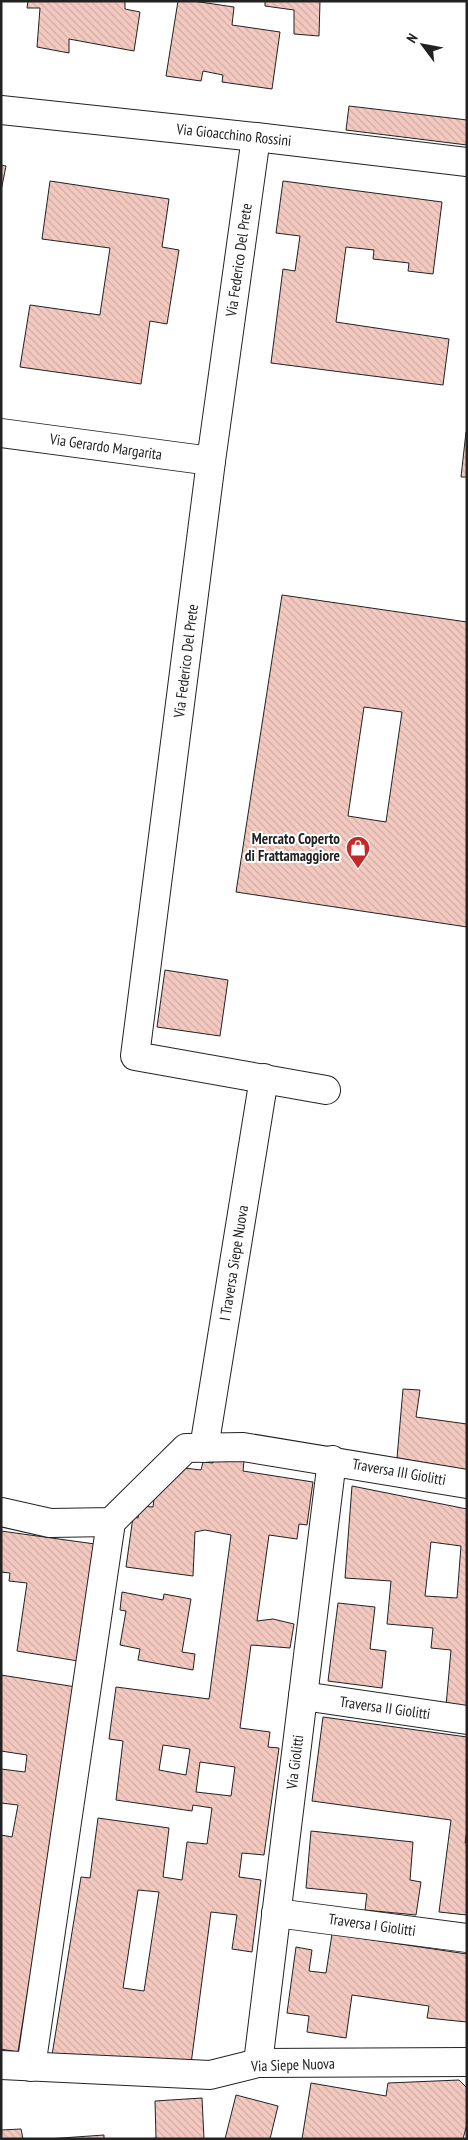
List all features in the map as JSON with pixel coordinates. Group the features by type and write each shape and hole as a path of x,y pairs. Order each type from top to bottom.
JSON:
{"street":[{"name":"Via Gioacchino Rossini","path":"1,110 467,162"},
{"name":"Via Federico Del Prete","path":"256,137 211,461 135,1056 264,1078"},
{"name":"Via Gerardo Margarita","path":"1,433 211,461"},
{"path":"264,1078 326,1090"},
{"name":"I Traversa Siepe Nuova","path":"204,1448 264,1078"},
{"path":"31,2067 111,1522 186,1448 243,1447 332,1460"},
{"name":"Traversa III Giolitti","path":"332,1460 467,1484"},
{"name":"Via Giolitti","path":"258,2063 332,1460"},
{"path":"1,1512 50,1523 111,1522"},
{"name":"Traversa II Giolitti","path":"303,1696 467,1720"},
{"name":"Traversa I Giolitti","path":"276,1913 467,1938"},
{"name":"Via Siepe Nuova","path":"1,2065 210,2075 258,2063 467,2062"}],"building":[{"path":"28,1 125,1 125,9 140,12 134,51 69,39 69,53 37,47 40,8 27,8"},
{"path":"178,1 193,1 234,7 232,25 280,32 272,89 222,82 223,75 203,71 201,81 166,76"},
{"path":"265,1 320,1 319,36 294,34 294,10 265,6"},
{"path":"349,106 467,120 467,145 346,130"},
{"path":"1,165 6,166 1,191"},
{"path":"50,181 169,199 162,247 179,250 167,324 150,321 141,384 20,367 30,305 100,315 110,248 42,239"},
{"path":"283,181 442,202 433,274 408,271 409,263 373,259 374,250 346,247 336,322 449,339 443,385 271,363 283,269 295,271 300,236 276,233"},
{"path":"466,432 467,477 461,477"},
{"path":"282,595 467,622 467,927 236,892","holes":["364,707 402,712 386,822 348,816"]},
{"path":"165,970 228,980 220,1036 157,1027"},
{"path":"403,1389 420,1390 416,1417 467,1424 467,1470 397,1458"},
{"path":"214,1457 244,1461 243,1471 313,1482 307,1525 299,1524 297,1539 269,1535 257,1621 273,1619 294,1624 290,1648 251,1645 240,1728 270,1732 268,1747 279,1748 264,1855 242,1853 239,1877 261,1880 252,1952 232,1949 237,1915 211,1912 191,2064 52,2055 81,1877 90,1878 98,1818 169,1828 163,1877 182,1880 187,1842 207,1844 212,1808 193,1805 192,1811 116,1800 123,1741 109,1739 116,1687 209,1699 231,1535 205,1530 195,1532 193,1576 126,1567 133,1517 138,1518 140,1506 153,1507 155,1490 184,1468 201,1470 203,1462 213,1463","holes":["163,1745 190,1749 186,1775 159,1770","200,1762 235,1767 231,1796 196,1792","138,1890 159,1892 144,1991 123,1988"]},
{"path":"352,1486 467,1509 467,1709 446,1706 451,1650 431,1648 433,1628 387,1624 391,1581 345,1578","holes":["431,1542 461,1546 457,1598 425,1596"]},
{"path":"1,1531 95,1544 78,1661 17,1651 27,1583 9,1581 10,1573 1,1572"},
{"path":"122,1592 163,1600 164,1594 191,1599 182,1652 195,1654 193,1670 138,1660 140,1649 120,1645 126,1611 120,1610"},
{"path":"338,1603 375,1607 370,1649 386,1651 382,1688 328,1681"},
{"path":"1,1675 76,1687 18,2052 1,2049 1,1835 12,1837 18,1805 1,1803 1,1769 25,1772 27,1755 1,1751"},
{"path":"323,1717 467,1737 467,1830 465,1843 467,1843 467,1915 439,1912 451,1820 312,1801"},
{"path":"311,1831 413,1842 410,1880 421,1882 416,1915 365,1910 367,1894 306,1888"},
{"path":"332,1934 467,1954 467,2022 427,2018 429,2006 352,1995 346,2038 307,2032 309,2016 287,2013 296,1947 312,1950 309,1971 326,1973"},
{"path":"459,2080 467,2088 467,2124 463,2139 302,2139 311,2083 386,2096 388,2083"},
{"path":"236,2095 278,2106 270,2139 225,2139"},
{"path":"202,2098 204,2139 149,2139 156,2138 155,2101"},
{"path":"21,2129 23,2139 1,2139 1,2130"},
{"path":"104,2135 104,2139 47,2139"}],"place":[{"name":"Mercato Coperto di Frattamaggiore","path":"358,869"}]}
